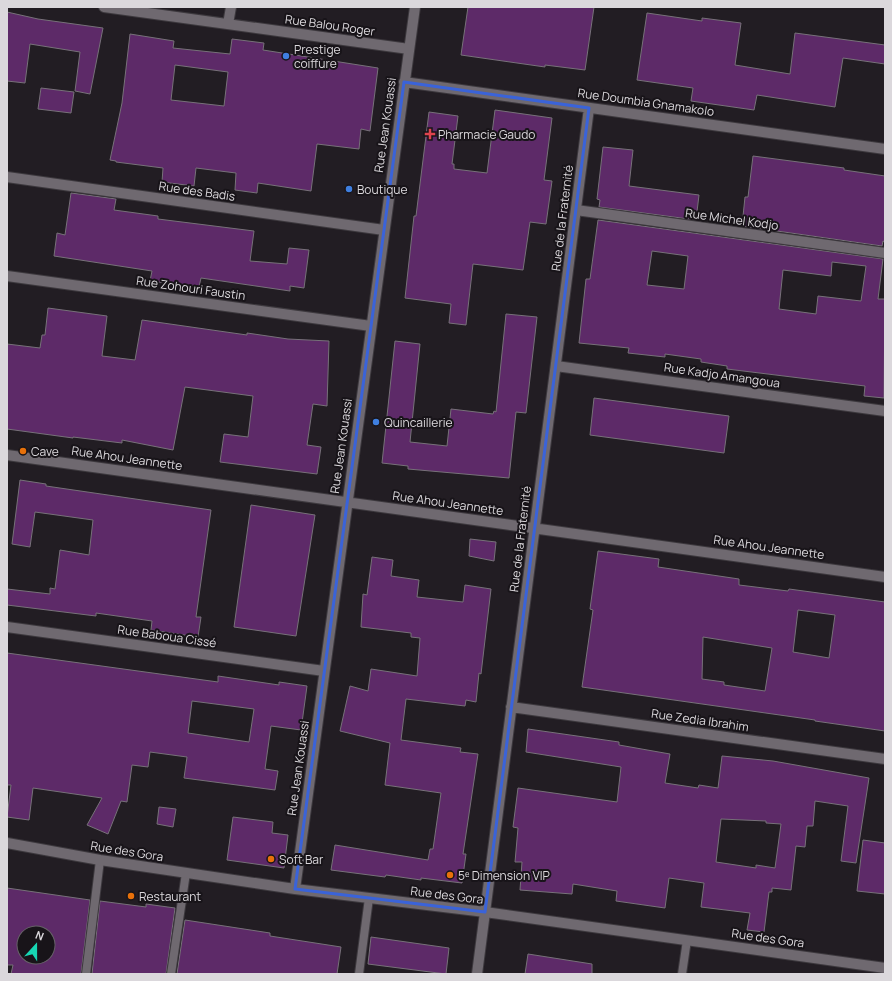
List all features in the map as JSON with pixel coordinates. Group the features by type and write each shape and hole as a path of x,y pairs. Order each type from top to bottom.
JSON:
{"street":[{"name":"Rue Balou Roger","path":"104,7 409,49"},
{"path":"228,24 231,7"},
{"name":"Rue Jean Kouassi","path":"295,890 415,7"},
{"name":"Rue Doumbia Gnamakolo","path":"404,82 885,148"},
{"name":"Rue de la Fraternité","path":"477,974 589,108"},
{"name":"Rue des Badis","path":"7,177 384,230"},
{"name":"Rue Michel Kodjo","path":"576,210 885,253"},
{"name":"Rue Zohouri Faustin","path":"7,276 371,326"},
{"name":"Rue Kadjo Amangoua","path":"556,366 885,411"},
{"name":"Rue Ahou Jeannette","path":"7,455 885,577"},
{"name":"Rue Baboua Cissé","path":"7,627 324,671"},
{"name":"Rue Zedia Ibrahim","path":"511,707 885,759"},
{"name":"Rue des Gora","path":"7,843 100,860 295,890 485,912 885,968"}],"lane":[{"path":"86,974 100,860"},
{"path":"171,974 186,873"},
{"path":"359,974 369,898"},
{"path":"682,974 687,940"}],"highlighted area":[{"path":"404,82 589,108 485,912 295,889"}],"building":[{"path":"468,7 594,7 585,70 545,65 545,67 461,55"},
{"path":"7,12 38,19 103,28 90,94 75,91 80,52 30,44 25,83 7,81"},
{"path":"647,13 702,21 702,18 741,23 735,65 790,74 795,33 885,45 885,64 843,58 835,107 757,95 754,110 691,101 693,88 637,80"},
{"path":"130,34 174,41 173,48 230,54 232,39 264,43 263,50 378,68 370,131 361,129 359,149 317,144 311,191 258,183 257,193 235,190 236,173 196,168 194,186 162,182 163,168 110,160 122,103","holes":["175,65 228,72 224,106 171,100"]},
{"path":"41,88 74,92 71,113 38,109"},
{"path":"495,110 552,118 544,180 552,181 546,224 530,222 523,270 473,264 466,325 449,323 451,304 405,298 414,216 416,216 429,112 458,116 452,164 454,164 454,169 487,173"},
{"path":"603,147 633,150 629,186 699,195 696,220 599,207 600,200 597,199"},
{"path":"753,156 844,168 844,170 885,176 885,242 883,241 882,246 742,226 745,197 748,197"},
{"path":"71,193 116,199 114,210 158,216 158,219 254,231 250,261 287,264 289,248 309,250 304,288 290,286 290,291 201,278 199,287 150,281 152,271 54,256 57,233 65,235"},
{"path":"598,220 883,259 878,299 885,299 884,398 864,396 865,386 727,369 727,366 701,362 701,359 665,354 665,357 628,353 629,348 579,343 586,279 590,279","holes":["652,251 688,256 684,289 647,285","832,262 866,266 861,301 818,296 816,314 779,309 783,270 831,276"]},
{"path":"48,308 107,316 102,356 135,360 142,320 247,335 247,333 288,339 329,341 327,406 313,404 307,445 321,447 317,474 220,462 224,434 248,437 253,396 185,387 173,450 122,440 122,443 7,429 7,344 40,348 42,335 45,335"},
{"path":"506,314 537,317 526,413 516,412 509,478 408,469 408,466 382,463 395,341 420,344 410,442 447,446 451,409 493,414 494,411 496,412"},
{"path":"594,398 729,416 724,453 590,435"},
{"path":"20,480 46,484 46,486 211,510 196,617 201,617 198,637 151,630 152,621 96,613 96,616 7,605 7,589 50,594 50,588 55,589 60,550 89,555 93,520 35,512 30,547 12,544"},
{"path":"251,505 315,515 296,636 234,627"},
{"path":"470,539 496,542 494,561 469,556"},
{"path":"598,551 659,559 658,567 739,579 739,585 788,591 789,589 885,602 885,731 582,687 593,610 590,609","holes":["798,610 835,615 829,658 793,652","703,637 772,648 765,691 724,685 724,682 702,679"]},
{"path":"372,557 393,560 391,576 419,580 417,597 463,602 465,585 491,589 481,674 479,673 476,702 466,700 465,706 406,699 401,740 461,748 460,752 478,754 463,854 466,854 462,883 421,878 421,880 386,875 385,877 331,870 335,845 428,860 430,849 433,849 441,793 385,785 390,743 340,731 350,686 368,691 371,669 417,676 420,638 411,637 411,633 361,627 363,594 367,595"},
{"path":"7,653 218,682 218,676 279,685 279,682 307,686 301,730 271,726 265,769 278,771 275,790 184,778 187,757 150,752 148,767 132,765 127,802 121,801 108,834 87,825 102,798 33,788 29,820 7,817 11,785 7,785","holes":["192,701 254,709 249,742 188,733"]},
{"path":"528,729 619,742 619,745 670,754 665,783 698,788 699,785 718,788 722,756 773,761 869,778 856,863 841,861 848,806 815,801 813,826 807,826 805,847 796,846 791,890 772,888 772,892 769,892 764,932 747,930 750,913 701,907 704,883 669,878 665,908 616,901 617,891 573,884 572,894 520,890 522,862 515,862 518,828 513,827 518,788 617,802 621,767 526,752","holes":["721,819 766,821 766,823 781,824 775,868 756,865 756,868 716,862"]},
{"path":"159,807 176,809 173,827 157,824"},
{"path":"233,817 273,822 272,833 288,835 284,868 227,860"},
{"path":"863,840 885,843 885,894 857,891"},
{"path":"7,888 90,900 81,974 11,974 13,965 7,965"},
{"path":"100,901 146,907 146,904 175,908 166,974 92,974"},
{"path":"185,920 270,933 270,936 341,947 337,974 177,974"},
{"path":"371,937 449,948 446,974 368,964"},
{"path":"528,954 592,964 592,974 525,974"}],"place":[{"name":"Prestige coiffure","path":"286,56"},
{"name":"Pharmacie Gaudo","path":"430,134"},
{"name":"Boutique","path":"349,189"},
{"name":"Quincaillerie","path":"376,422"},
{"name":"Cave","path":"23,451"},
{"name":"Soft Bar","path":"271,859"},
{"name":"5ᵉ Dimension VIP","path":"450,875"},
{"name":"Restaurant","path":"131,896"}]}
